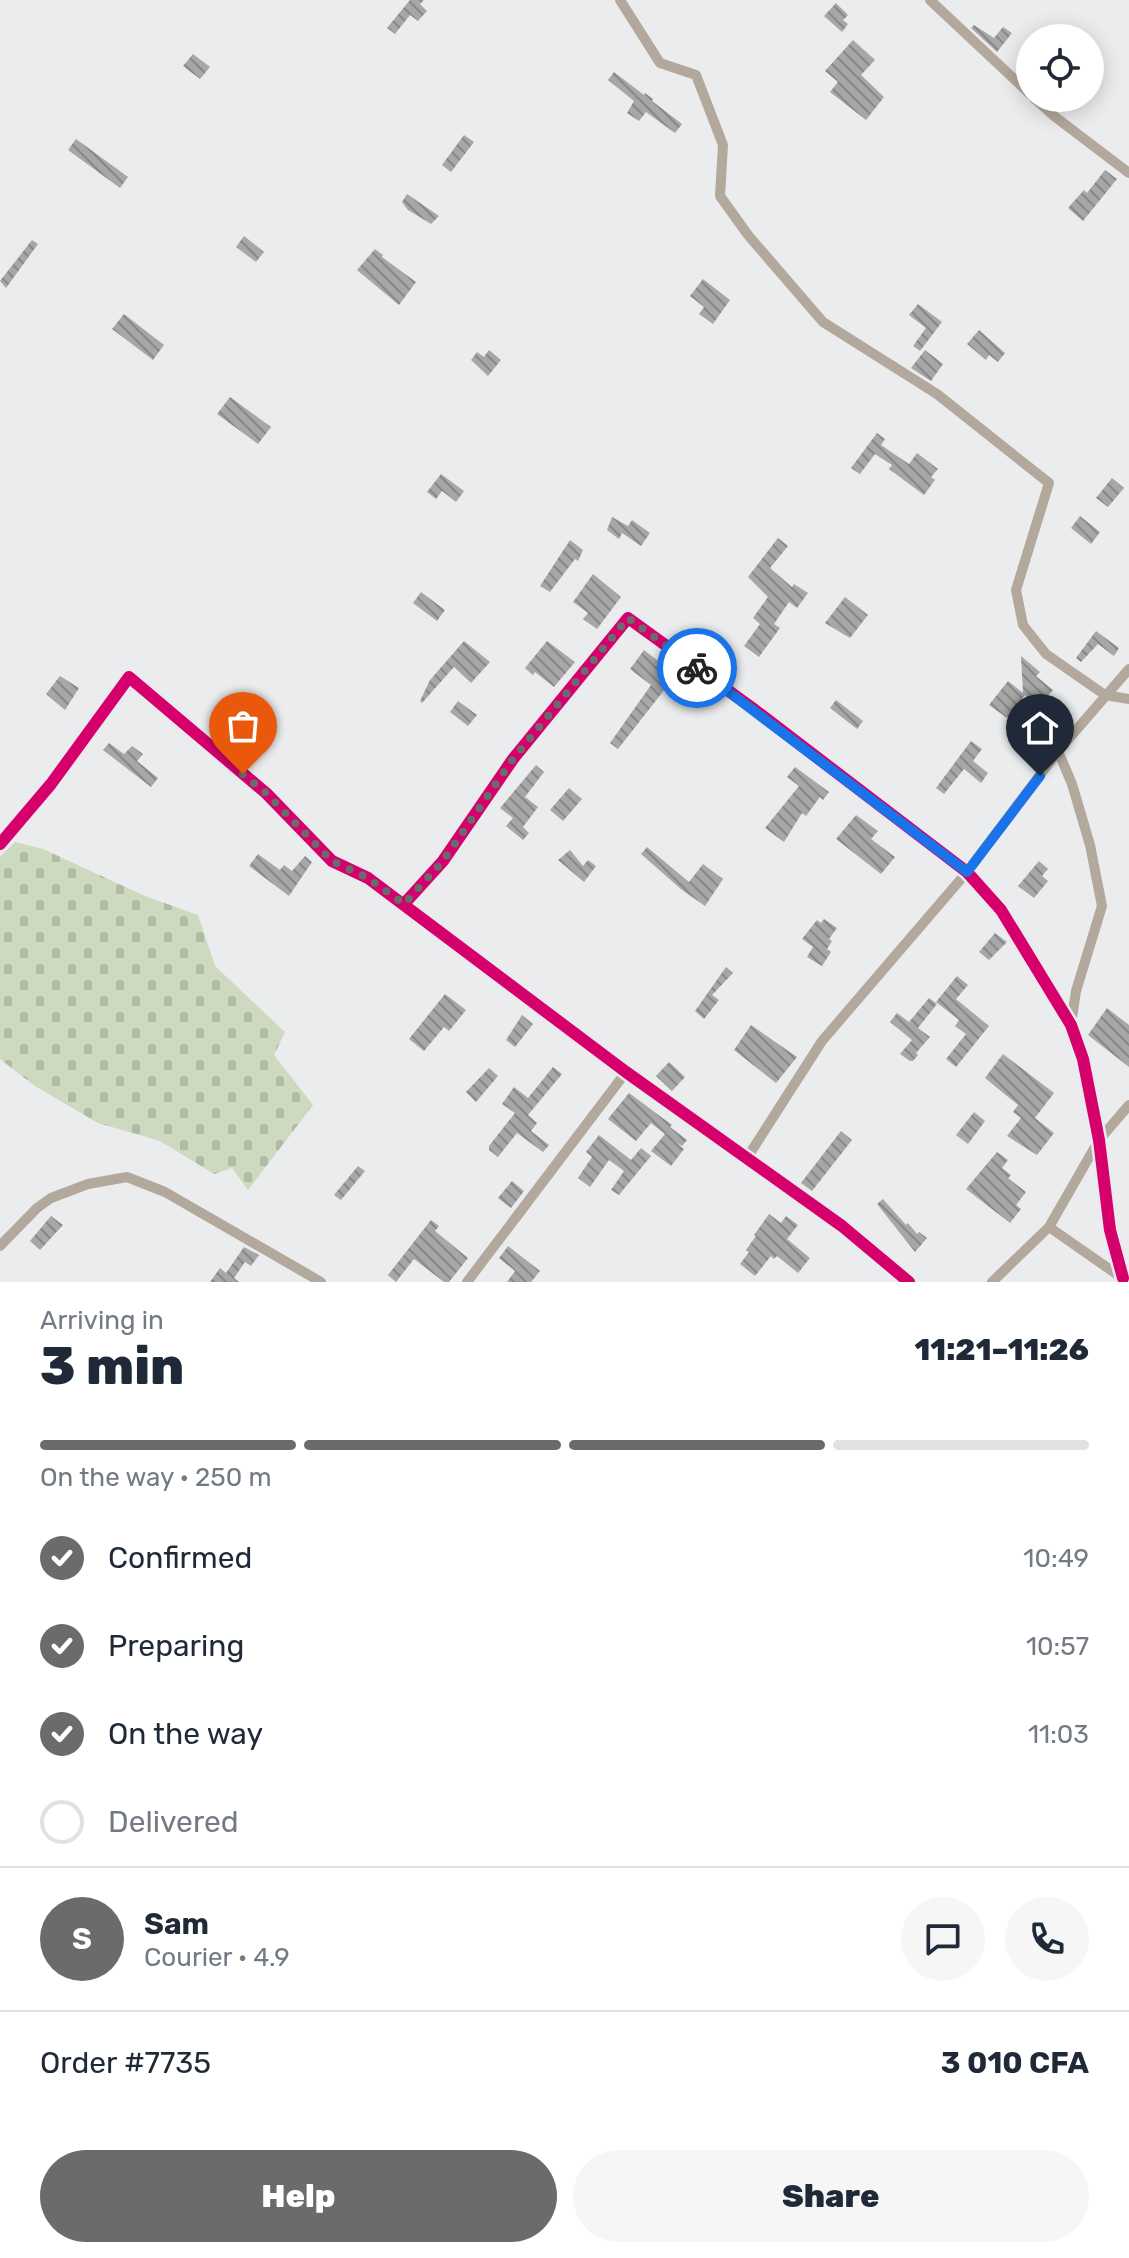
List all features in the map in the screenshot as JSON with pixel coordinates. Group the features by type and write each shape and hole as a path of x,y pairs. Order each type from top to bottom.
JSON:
{"street":[{"path":"620,0 660,63 696,75 723,145 720,196 748,235 823,322 937,394 1049,483 1016,590 1023,625 1046,654 1105,695 1129,699"},
{"path":"930,0 1016,81"},
{"path":"1050,112 1129,173"},
{"path":"404,904 443,861 513,759 628,618 751,707 967,872 1001,910 1071,1025 1083,1059 1099,1140 1110,1230 1126,1280"},
{"path":"747,1158 822,1041 967,872 1058,751 1129,669"},
{"path":"0,844 51,784 129,677 266,793 332,861 368,878 404,904 626,1072 842,1226 909,1282"},
{"path":"1058,751 1077,799 1102,906 1076,991 1071,1025"},
{"path":"467,1282 626,1072"},
{"path":"992,1282 1049,1227 1099,1140 1129,1105"},
{"path":"0,1246 51,1198 88,1184 127,1177 203,1212 321,1282"},
{"path":"1049,1227 1126,1280"}],"green space":[{"path":"15,842 43,849 145,896 198,915 215,966 285,1032 274,1055 313,1105 248,1190 232,1168 214,1174 160,1141 98,1123 35,1086 0,1059 0,857"}],"building":[{"path":"410,0 424,0 420,4 427,11 418,21 410,15 395,34 387,28"},
{"path":"836,3 848,15 843,20 848,24 842,32 824,16"},
{"path":"974,25 994,38 1003,27 1012,33 997,52 971,28"},
{"path":"853,40 875,60 861,75 884,97 866,120 830,92 838,82 825,71"},
{"path":"193,54 210,67 200,79 183,66"},
{"path":"614,72 682,124 675,133 646,112 639,121 627,113 634,101 608,80"},
{"path":"464,135 474,142 451,172 442,165"},
{"path":"76,139 128,177 120,188 68,150"},
{"path":"1105,170 1117,179 1083,221 1068,208 1084,190 1087,193"},
{"path":"407,194 439,216 431,224 408,210 402,202"},
{"path":"244,236 264,252 256,262 236,247"},
{"path":"32,240 38,244 6,288 0,281"},
{"path":"375,249 416,282 399,305 357,270"},
{"path":"703,279 730,300 713,324 699,314 704,307 690,296"},
{"path":"918,304 942,322 920,351 913,346 926,328 909,315"},
{"path":"124,314 164,345 153,360 112,329"},
{"path":"979,330 1005,353 998,362 989,355 986,360 967,344"},
{"path":"489,350 501,360 488,376 471,360 477,352 484,357"},
{"path":"925,350 943,364 931,381 911,368"},
{"path":"230,397 271,427 258,444 217,414"},
{"path":"877,433 885,439 881,445 909,464 917,453 938,469 931,477 935,480 924,495 889,469 892,465 875,454 860,474 851,468"},
{"path":"441,474 464,491 456,502 442,491 436,499 427,492"},
{"path":"1112,478 1124,488 1108,507 1096,498"},
{"path":"1080,516 1100,532 1091,544 1071,528"},
{"path":"612,517 628,526 632,520 650,533 641,546 622,533 619,539 607,530"},
{"path":"778,538 788,546 770,568 792,587 794,584 808,593 797,608 789,602 774,624 780,628 759,657 744,646 760,624 753,618 768,597 748,577"},
{"path":"570,540 583,550 578,561 575,559 550,592 540,586"},
{"path":"593,574 621,597 597,629 583,619 588,613 573,602"},
{"path":"421,592 445,610 437,621 413,603"},
{"path":"845,597 868,615 850,638 825,623"},
{"path":"1096,631 1119,648 1114,656 1098,644 1081,662 1076,658"},
{"path":"464,641 490,662 471,683 454,667 422,703 420,701 430,680"},
{"path":"547,641 575,662 554,687 525,668"},
{"path":"644,650 676,675 618,749 610,743 651,685 630,669"},
{"path":"1021,656 1040,672 1036,676 1053,690 1038,707 1025,695 1007,718 989,705 1008,681 1023,693"},
{"path":"60,676 79,688 65,710 46,694"},
{"path":"836,700 863,721 857,729 830,708"},
{"path":"458,701 477,715 468,726 450,712"},
{"path":"971,741 982,749 973,761 988,773 981,783 964,769 944,794 936,788"},
{"path":"109,743 124,754 132,746 143,754 137,761 158,778 151,787 103,750"},
{"path":"536,765 544,772 525,797 538,807 523,827 529,833 523,840 506,826 513,818 500,808"},
{"path":"795,767 829,792 823,800 820,797 806,816 802,813 784,842 765,828 799,786 787,777"},
{"path":"569,788 582,799 563,821 550,810"},
{"path":"856,815 878,831 871,839 895,857 881,874 836,839"},
{"path":"647,847 689,882 703,864 723,879 705,906 641,854"},
{"path":"570,850 583,866 588,860 596,866 584,882 558,860"},
{"path":"258,854 280,870 284,865 292,871 305,856 312,862 289,896 249,866"},
{"path":"1039,861 1048,869 1042,876 1048,881 1034,898 1018,886"},
{"path":"824,919 837,928 829,939 832,941 827,949 831,952 822,966 807,957 813,947 802,939 817,920 821,923"},
{"path":"995,933 1007,942 989,960 979,952"},
{"path":"726,967 733,973 712,995 719,1000 704,1019 695,1011"},
{"path":"957,976 968,985 956,999 989,1026 956,1067 946,1059 966,1034 955,1026 959,1020 936,1002"},
{"path":"445,994 466,1010 449,1031 444,1027 424,1051 409,1039"},
{"path":"929,998 937,1004 918,1028 930,1037 910,1061 900,1054 912,1040 890,1022 897,1013 909,1022"},
{"path":"1107,1008 1129,1025 1129,1067 1088,1035"},
{"path":"522,1015 533,1024 515,1047 506,1040"},
{"path":"751,1025 797,1057 776,1083 734,1050"},
{"path":"1003,1054 1054,1093 1035,1118 1054,1133 1037,1155 1007,1136 1021,1118 1013,1112 1018,1105 985,1078"},
{"path":"669,1062 685,1077 672,1091 656,1076"},
{"path":"553,1067 562,1074 528,1115 537,1123 531,1131 549,1145 543,1152 517,1133 498,1157 489,1150 489,1146 515,1113 502,1104 514,1087 528,1098"},
{"path":"489,1068 498,1076 476,1102 466,1092"},
{"path":"629,1093 687,1140 682,1146 676,1142 684,1149 671,1166 651,1151 665,1134 651,1123 636,1141 608,1119"},
{"path":"974,1112 985,1121 968,1144 956,1135"},
{"path":"841,1131 852,1140 812,1191 801,1183"},
{"path":"599,1135 631,1160 641,1148 651,1156 619,1195 611,1190 624,1171 609,1160 590,1187 578,1178 592,1157 586,1152"},
{"path":"997,1152 1008,1160 1002,1168 1011,1175 1008,1178 1026,1192 1016,1205 1021,1209 1010,1223 966,1189"},
{"path":"358,1166 365,1171 341,1200 334,1195"},
{"path":"512,1181 524,1191 511,1208 498,1198"},
{"path":"883,1199 906,1225 908,1223 917,1234 919,1232 927,1238 915,1252 877,1204"},
{"path":"769,1214 781,1223 786,1216 798,1225 787,1239 810,1258 798,1273 777,1256 774,1259 771,1256 755,1276 740,1264 749,1252 746,1250 754,1235"},
{"path":"51,1216 63,1225 40,1250 30,1241"},
{"path":"431,1220 439,1226 435,1231 468,1258 449,1282 444,1282 414,1259 396,1282 388,1275"},
{"path":"508,1246 540,1271 531,1282 507,1282 515,1271 499,1258"},
{"path":"244,1247 259,1255 251,1266 245,1262 234,1278 239,1282 210,1282 220,1268 226,1273"}],"cycle path":[{"path":"404,904 443,861 513,759 628,618 751,707 967,872 1001,910 1071,1025 1083,1059 1099,1140 1110,1230 1123,1278"},
{"path":"0,844 51,784 129,677 266,793 332,861 368,878 626,1072 842,1226 909,1282"}],"way so far":[{"path":"243,774 266,793 332,861 368,878 404,904 443,861 513,759 628,618 697,668"}],"route":[{"path":"697,668 967,872 1040,776"}]}
